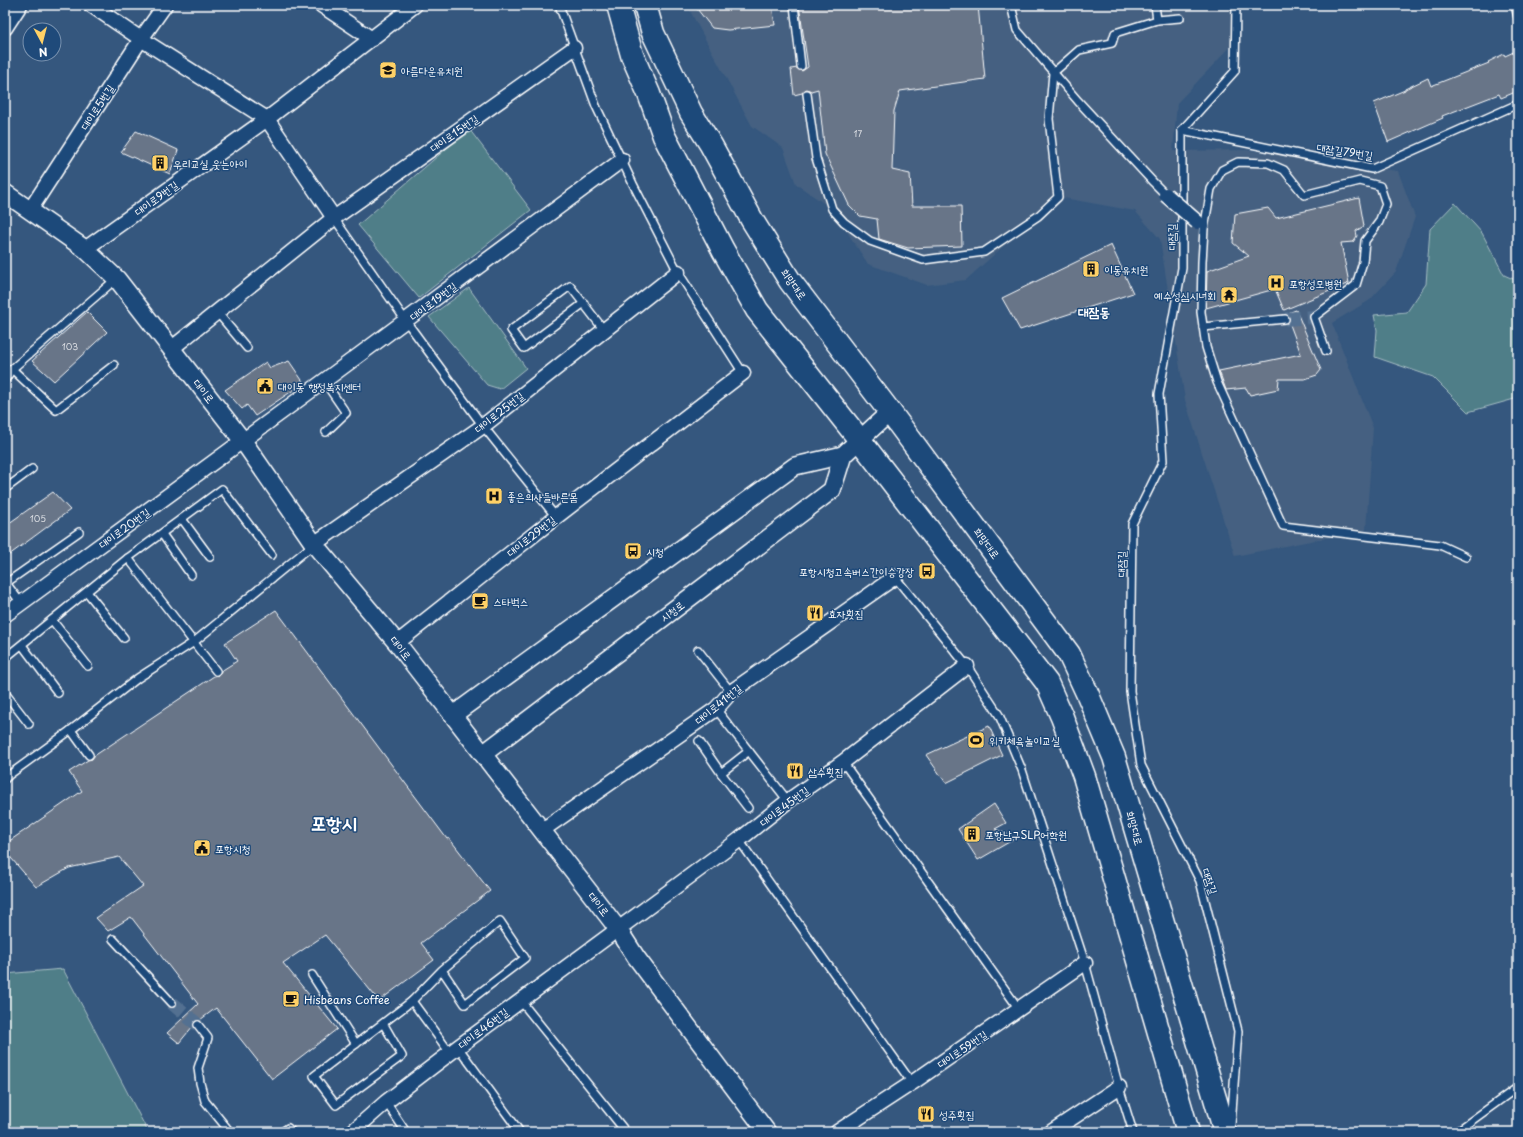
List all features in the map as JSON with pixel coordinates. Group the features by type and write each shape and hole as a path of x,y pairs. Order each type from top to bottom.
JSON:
{"main road":[{"path":"618,5 632,55 649,94 664,136 722,250 757,310 859,439 1047,683 1062,717 1084,776 1188,1132"},
{"name":"희망대로","path":"645,5 653,34 691,113 711,145 752,220 790,281 890,412 1068,654 1088,695 1114,757 1224,1132"}],"street":[{"path":"5,28 20,5"},
{"path":"91,5 141,39 267,119 334,218"},
{"name":"대이로5번길","path":"30,210 141,39 165,5"},
{"path":"321,5 372,39"},
{"name":"대이로9번길","path":"84,249 267,119 415,5"},
{"name":"대이로15번길","path":"171,349 334,218 574,48"},
{"name":"대이로19번길","path":"243,441 622,160"},
{"name":"대이로","path":"5,193 84,249 117,279 243,441 314,544 397,643 618,928 636,957 767,1132"},
{"path":"1166,195 1201,225"},
{"name":"대이로25번길","path":"314,544 483,426 678,272"},
{"name":"대이로29번길","path":"397,643 556,517 744,373"},
{"name":"시청로","path":"483,754 832,490 843,455 890,412"},
{"name":"대이로20번길","path":"5,615 243,441"},
{"path":"453,715 795,466 843,455"},
{"name":"대이로41번길","path":"542,831 716,709 731,692 895,577"},
{"name":"대이로45번길","path":"618,928 738,840 788,801 843,762 966,666"},
{"name":"대이로46번길","path":"352,1132 386,1102 618,928"},
{"name":"대이로59번길","path":"837,1132 912,1083 1084,963"},
{"path":"1051,1132 1118,1087"}],"lane":[{"path":"559,5 596,106 678,272 744,373"},
{"path":"794,5 800,66"},
{"path":"1011,5 1017,30 1054,73 1166,195"},
{"path":"1155,5 1157,20"},
{"path":"1182,130 1235,71 1236,5"},
{"path":"1515,5 1518,18"},
{"path":"808,94 816,158 832,209 844,222 870,241 923,260 984,252 1038,216 1058,197 1049,119 1054,73 1079,50 1112,43 1115,33 1157,20 1180,18"},
{"name":"대잠길79번길","path":"1182,130 1372,168 1518,104"},
{"name":"대잠길","path":"1182,130 1182,268 1159,394 1163,461 1132,524 1130,691 1140,765 1200,881 1238,1031 1231,1132"},
{"path":"1326,351 1314,317 1356,285 1363,262 1365,241 1379,222 1386,204 1380,186 1360,181 1304,195 1284,170 1268,163 1238,162 1222,170 1211,189 1201,225 1201,312 1206,347 1217,382 1283,526 1440,545 1466,558"},
{"path":"334,218 406,321 483,426 556,517"},
{"path":"5,380 12,369 117,279"},
{"path":"584,303 524,348 511,330 570,286 584,303 604,330"},
{"path":"217,312 247,348"},
{"path":"1203,327 1285,319"},
{"path":"12,369 56,410 114,365"},
{"path":"324,382 346,413 326,432"},
{"path":"5,489 32,469"},
{"path":"5,658 128,558 222,489 272,555"},
{"path":"182,519 210,557"},
{"path":"21,603 5,583 79,532"},
{"path":"162,534 191,575"},
{"path":"6,775 71,730 138,678 194,642 314,544"},
{"path":"128,558 216,671"},
{"path":"895,577 966,666 999,715 1022,770 1084,963 1118,1087 1134,1132"},
{"path":"87,592 124,638"},
{"path":"52,620 88,666"},
{"path":"22,645 58,693"},
{"path":"698,650 731,692"},
{"path":"5,693 30,724"},
{"path":"716,709 788,801"},
{"path":"71,730 89,756"},
{"path":"699,741 748,808"},
{"path":"721,773 749,751"},
{"path":"843,762 1019,1009"},
{"path":"738,840 912,1083"},
{"path":"383,1023 402,1056 336,1105 314,1076 383,1023 412,1001 442,970 500,922 525,958 465,1004 442,970"},
{"path":"112,939 172,1003"},
{"path":"312,975 356,1044"},
{"path":"520,1000 626,1132"},
{"path":"412,1001 454,1050 520,1132"},
{"path":"198,1025 208,1038 198,1068 205,1101 230,1132"},
{"path":"1456,1132 1518,1087"},
{"path":"386,1102 406,1132"},
{"path":"282,1132 288,1128 292,1132"}],"shaded area":[{"name":"포항성모병원","path":"688,5 1235,5 1237,40 1177,103 1173,151 1248,150 1398,171 1415,217 1396,272 1370,300 1332,323 1373,428 1366,530 1235,556 1185,400 1160,239 1135,211 1058,197 966,280 927,285 868,264 832,209 796,184 783,148 752,126"}],"green space":[{"path":"469,129 531,210 419,298 358,225"},
{"path":"1455,203 1482,233 1504,275 1518,281 1518,398 1468,412 1433,377 1375,357 1377,330 1374,315 1407,312 1426,284 1430,229"},
{"path":"469,288 526,368 500,389 487,385 429,317"},
{"path":"63,969 148,1132 5,1132 5,974"}],"building":[{"path":"694,5 772,5 775,25 728,30 712,28"},
{"path":"799,5 978,5 985,79 900,91 894,111 892,170 910,174 912,206 961,206 962,246 908,248 879,239 877,219 860,216 849,205 825,154 818,89 811,91 806,89 802,93 794,95 791,69 797,68 802,71 808,67"},
{"path":"1518,50 1518,91 1501,98 1499,94 1442,116 1443,118 1388,142 1374,103 1405,90 1428,78 1431,86 1489,63 1488,62 1504,54 1505,56"},
{"name":"우리교실 웃는아이","path":"136,131 178,150 170,174 121,152"},
{"name":"예수성심시녀회","path":"1359,198 1364,226 1356,231 1357,236 1353,242 1341,243 1349,283 1284,310 1275,289 1206,308 1207,271 1249,256 1233,243 1235,214 1268,208 1276,218"},
{"name":"이동유치원","path":"1111,245 1133,293 1020,330 1002,298"},
{"path":"1296,310 1321,370 1317,375 1305,379 1279,379 1278,389 1250,395 1246,388 1226,390 1219,371 1301,354 1289,322 1289,316 1285,314"},
{"path":"87,312 107,332 54,381 32,361"},
{"name":"대이동 행정복지센터","path":"289,361 304,383 255,416 247,405 242,409 225,390 266,362 270,368"},
{"path":"53,492 70,510 5,558 5,526"},
{"name":"포항시청","path":"276,610 447,839 449,838 490,891 421,943 434,960 379,1001 325,935 283,963 337,1029 272,1079 216,1008 200,1020 195,1021 193,1026 179,1043 167,1033 198,1004 131,917 108,931 96,918 143,886 119,857 69,868 36,887 5,851 5,844 82,791 69,772 92,759 94,756 214,676 219,675 221,671 237,661 225,643"},
{"name":"위키체육놀이교실","path":"989,726 1002,755 946,783 926,755"},
{"name":"포항남구SLP어학원","path":"994,804 1006,823 995,829 1016,838 978,860 958,829"}],"tunnel":[{"path":"1285,319 1314,317"},
{"path":"172,1003 198,1025"}],"place":[{"name":"아름다운유치원","path":"388,70"},
{"name":"우리교실 웃는아이","path":"160,163"},
{"name":"이동유치원","path":"1091,269"},
{"name":"포항성모병원","path":"1276,283"},
{"name":"예수성심시녀회","path":"1229,295"},
{"name":"대이동 행정복지센터","path":"265,386"},
{"name":"좋은의사들바른몸","path":"494,496"},
{"name":"시청","path":"633,551"},
{"name":"포항시청고속버스간이승강장","path":"927,571"},
{"name":"스타벅스","path":"480,601"},
{"name":"효자횟집","path":"815,613"},
{"name":"위키체육놀이교실","path":"976,740"},
{"name":"삼수횟집","path":"795,771"},
{"name":"포항남구SLP어학원","path":"972,834"},
{"name":"포항시청","path":"202,848"},
{"name":"Hisbeans Coffee","path":"291,999"},
{"name":"성주횟집","path":"926,1114"}],"district":[{"name":"대잠동","path":"1094,311"},
{"name":"포항시","path":"334,822"}]}
